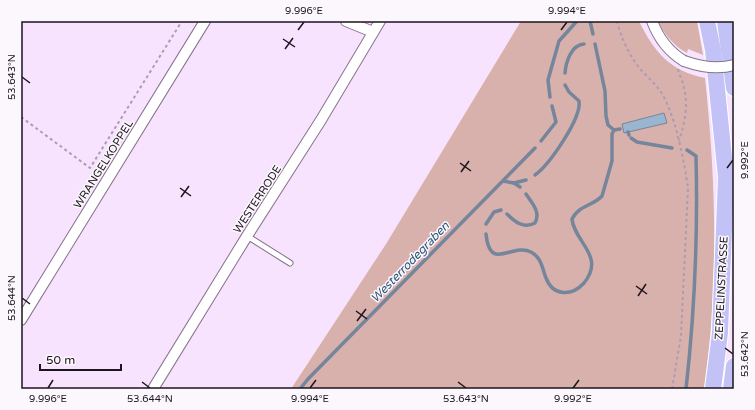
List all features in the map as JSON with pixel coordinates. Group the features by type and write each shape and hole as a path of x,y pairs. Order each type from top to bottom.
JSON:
{"highway":[{"name":"ZEPPELINSTRASSE","path":"707,21 713,50 726,177 720,333 713,389"},
{"path":"725,21 734,88"},
{"path":"731,389 734,366"}],"street":[{"name":"WRANGELKOPPEL","path":"21,320 205,21"},
{"path":"346,21 373,32"},
{"name":"WESTERRODE","path":"153,389 247,236 321,120 380,21"},
{"path":"652,21 664,43 672,52 684,60 696,65 713,68 734,65"}],"lane":[{"path":"247,236 290,263"}],"path":[{"path":"21,117 90,168 182,21"},
{"path":"617,21 628,49 640,69 659,89 669,109 685,169 688,188 681,336 672,389"},
{"path":"678,142 685,119 686,103 683,84 679,74"}],"shaded area":[{"path":"521,21 639,21 657,51 664,58 682,70 705,78 712,156 714,272 709,350 704,389 291,389 386,244"},
{"path":"658,21 697,21 703,55 688,49 687,53 678,47 666,35"}],"water":[{"path":"664,113 667,123 624,133 622,124"}],"waterway":[{"name":"Westerrodegraben","path":"550,97 548,80 559,41 577,21"},
{"path":"590,21 593,34"},
{"path":"565,73 570,55 576,47 584,44"},
{"path":"595,44 605,91 606,116 608,125 614,130"},
{"path":"535,175 556,152 570,129 579,109 579,101 569,92 565,85"},
{"name":"Westerrodegraben","path":"541,141 556,122 552,106"},
{"path":"486,234 488,246 492,252 503,254 517,250 524,250 535,254 540,260 549,284 558,291 568,292 579,288 590,273 592,265 587,250 574,227 572,219 578,211 602,196 612,161 612,134 614,130 620,129"},
{"path":"631,138 637,142 672,148"},
{"name":"Westerrodegraben","path":"300,389 308,379 535,148"},
{"path":"686,389 694,301 697,215 696,156 687,150"},
{"path":"503,181 514,183 526,180"},
{"path":"514,183 520,187"},
{"path":"507,214 513,220 523,225 531,225 535,223 537,219 536,211 526,194"},
{"path":"486,224 494,212 501,210"}]}
